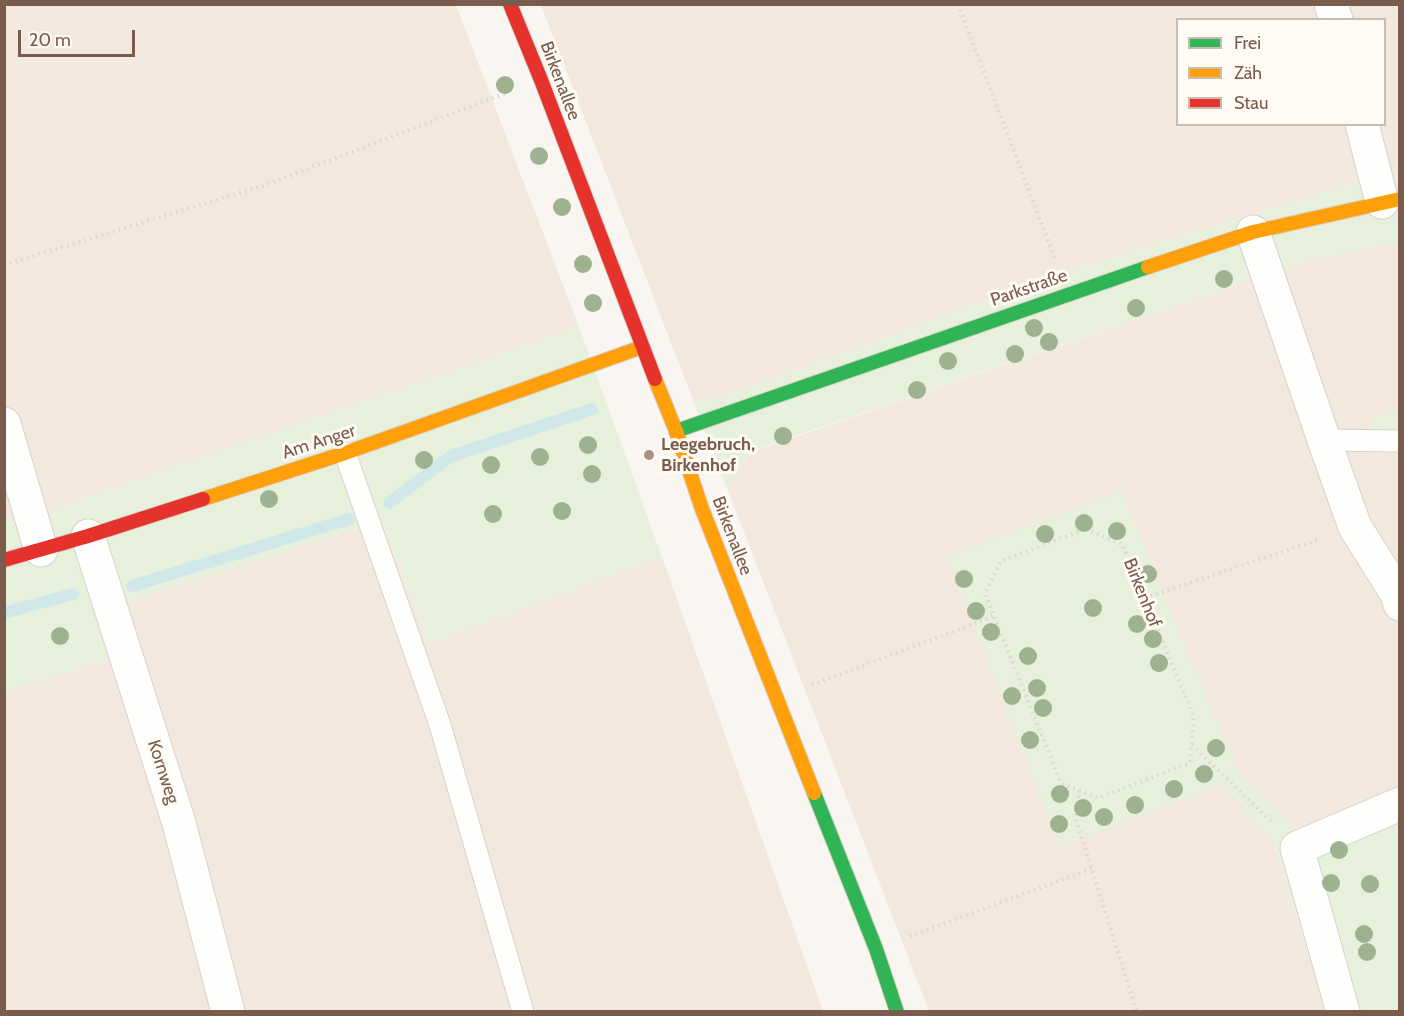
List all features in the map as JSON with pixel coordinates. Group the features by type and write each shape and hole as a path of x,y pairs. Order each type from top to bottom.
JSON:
{"street":[{"name":"Birkenallee","path":"510,4 676,431 702,509 876,949 897,1011"},
{"path":"1363,126 1390,200"},
{"name":"Parkstraße","path":"676,431 1253,232 1390,200"},
{"path":"1253,232 1355,527 1399,597"},
{"name":"Am Anger","path":"4,560 88,536 345,453 642,347"},
{"path":"4,424 41,550"},
{"name":"Kornweg","path":"88,536 179,823 228,1011"},
{"path":"1343,1011 1296,848 1400,804"}],"lane":[{"path":"1324,440 1400,441"},
{"path":"345,453 440,725 524,1011"}],"path":[{"path":"958,4 1068,294"},
{"path":"4,265 271,183 541,80"},
{"path":"1144,598 1355,527"},
{"name":"Birkenhof","path":"1086,529 1122,544 1144,598 1194,717 1190,763 1098,798 1061,783 985,594 1001,561 1086,529"},
{"path":"776,699 994,616"},
{"path":"1191,745 1268,818 1296,848"},
{"path":"1080,790 1076,820 1137,1011"},
{"path":"876,949 1091,869"}],"shaded area":[{"path":"4,5 456,5 579,327 41,513 5,522"},
{"path":"541,5 1399,5 1399,173 1361,181 1064,272 720,398 693,400"},
{"path":"1399,242 1399,793 1300,833 1238,774 1121,491 1060,846 1222,784 1273,842 1326,1011 929,1011 727,488 751,452 1308,260"},
{"path":"383,520 428,644 662,557 823,1011 5,1012 5,690 109,660 94,612"}],"green space":[{"path":"1399,173 1399,242 1308,260 751,451 727,488 693,400 720,398 1064,272 1361,181"},
{"path":"579,327 662,557 428,644 383,520 95,612 109,660 5,690 4,522 41,513"},
{"path":"1399,410 1399,430 1367,431 1372,417"},
{"path":"1121,491 1239,774 1300,833 1399,793 1399,1011 1326,1011 1273,842 1222,785 1059,846 946,556"}],"waterway":[{"path":"389,503 451,456 592,409"},
{"path":"132,586 349,519"},
{"path":"4,613 73,594"}],"traffic: fast":[{"path":"676,431 1148,267"},
{"path":"814,793 876,949 897,1012"}],"traffic: slow":[{"path":"1148,267 1253,232 1400,199"},
{"path":"203,499 345,453 642,347"},
{"path":"655,379 676,431 702,509 814,793"}],"traffic: jam":[{"path":"510,4 655,379"},
{"path":"4,560 203,499"}],"place":[{"name":"Leegebruch, Birkenhof","path":"649,455"}]}
